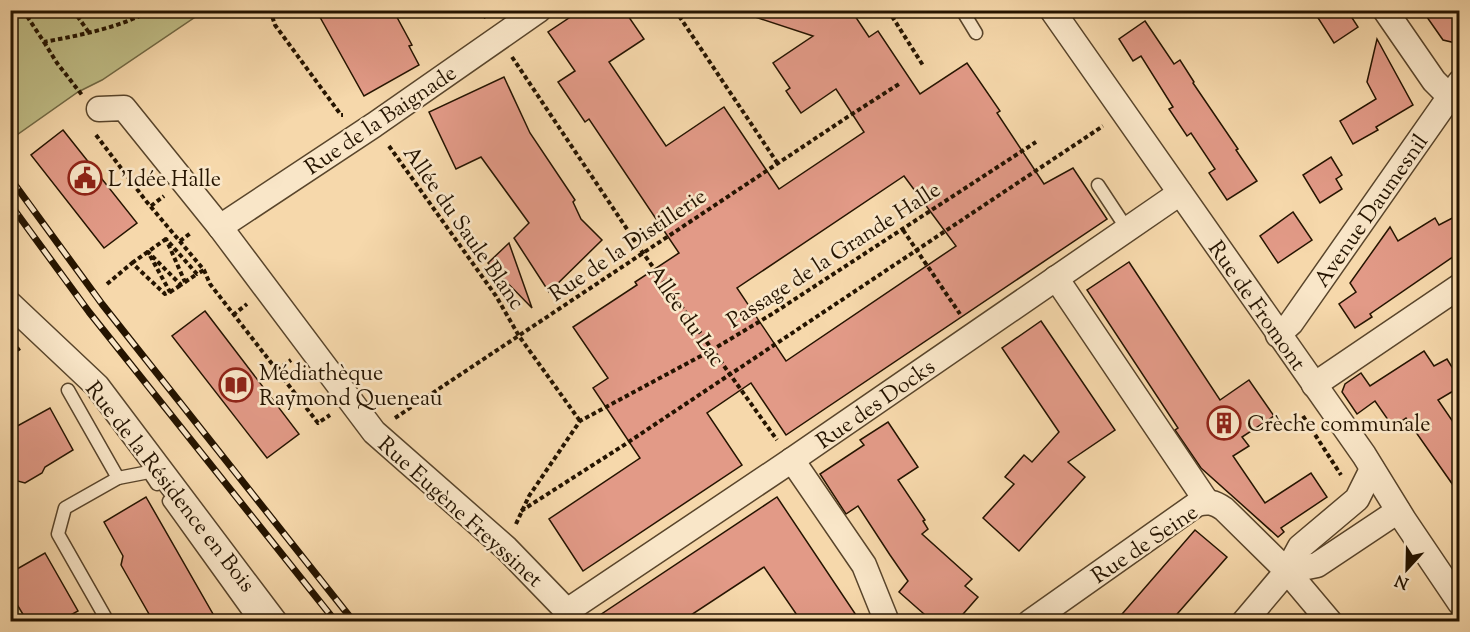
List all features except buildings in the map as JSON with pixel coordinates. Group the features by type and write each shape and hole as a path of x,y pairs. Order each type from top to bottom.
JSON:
{"street":[{"name":"Rue de la Baignade","path":"220,227 374,125 539,10"},
{"name":"Rue de Fromont","path":"1052,10 1364,455 1398,511 1460,603"},
{"path":"1385,10 1434,81 1442,89 1455,88"},
{"name":"Avenue Daumesnil","path":"1278,334 1291,323 1455,88"},
{"name":"Rue Eugène Freyssinet","path":"99,109 124,108 220,227 374,432 506,548 569,616"},
{"name":"Rue des Docks","path":"569,616 1180,193"},
{"path":"1056,278 1207,502"},
{"path":"1314,385 1460,286"},
{"name":"Rue de la Résidence en Bois","path":"10,304 97,386 275,621"},
{"path":"792,460 864,565 887,621"},
{"path":"1244,621 1287,571 1300,547 1357,500 1372,469"},
{"name":"Rue de Seine","path":"1030,621 1197,504 1207,502 1216,503 1224,509 1287,571 1330,621"},
{"path":"1287,571 1317,565 1398,511"}],"lane":[{"path":"962,10 976,33"},
{"path":"1098,185 1127,229"},
{"path":"68,390 118,478"},
{"path":"108,621 58,534 65,508 118,478 149,472 256,621"}],"path":[{"path":"23,10 78,92 99,109 86,122 146,201 204,270 210,284 318,423 351,400"},
{"path":"73,10 90,33"},
{"path":"44,42 90,33 138,18 152,10"},
{"path":"270,10 275,25 341,115 374,125"},
{"name":"Allée du Lac","path":"481,10 644,253 792,460"},
{"path":"675,10 778,164"},
{"path":"888,10 924,67"},
{"name":"Rue de la Distillerie","path":"374,432 900,84"},
{"path":"521,511 1106,124"},
{"name":"Allée du Saule Blanc","path":"374,125 496,296 519,336 580,421"},
{"name":"Passage de la Grande Halle","path":"580,421 712,350 772,314 1036,142"},
{"path":"903,230 973,335"},
{"path":"166,239 197,274"},
{"path":"107,284 166,239"},
{"path":"166,239 183,283"},
{"path":"148,252 183,283"},
{"path":"148,252 170,292"},
{"path":"132,263 165,294 204,270"},
{"path":"1299,410 1357,500"},
{"path":"506,548 529,496 580,421"}],"shaded area":[{"path":"11,10 204,11 102,80 78,92 11,139"}],"railway":[{"path":"10,178 102,304 354,622"},
{"path":"10,204 89,312 336,622"}],"place":[{"name":"L'Idée Halle","path":"85,178"},
{"name":"Médiathèque Raymond Queneau","path":"236,385"},
{"name":"Crèche communale","path":"1224,423"}]}
